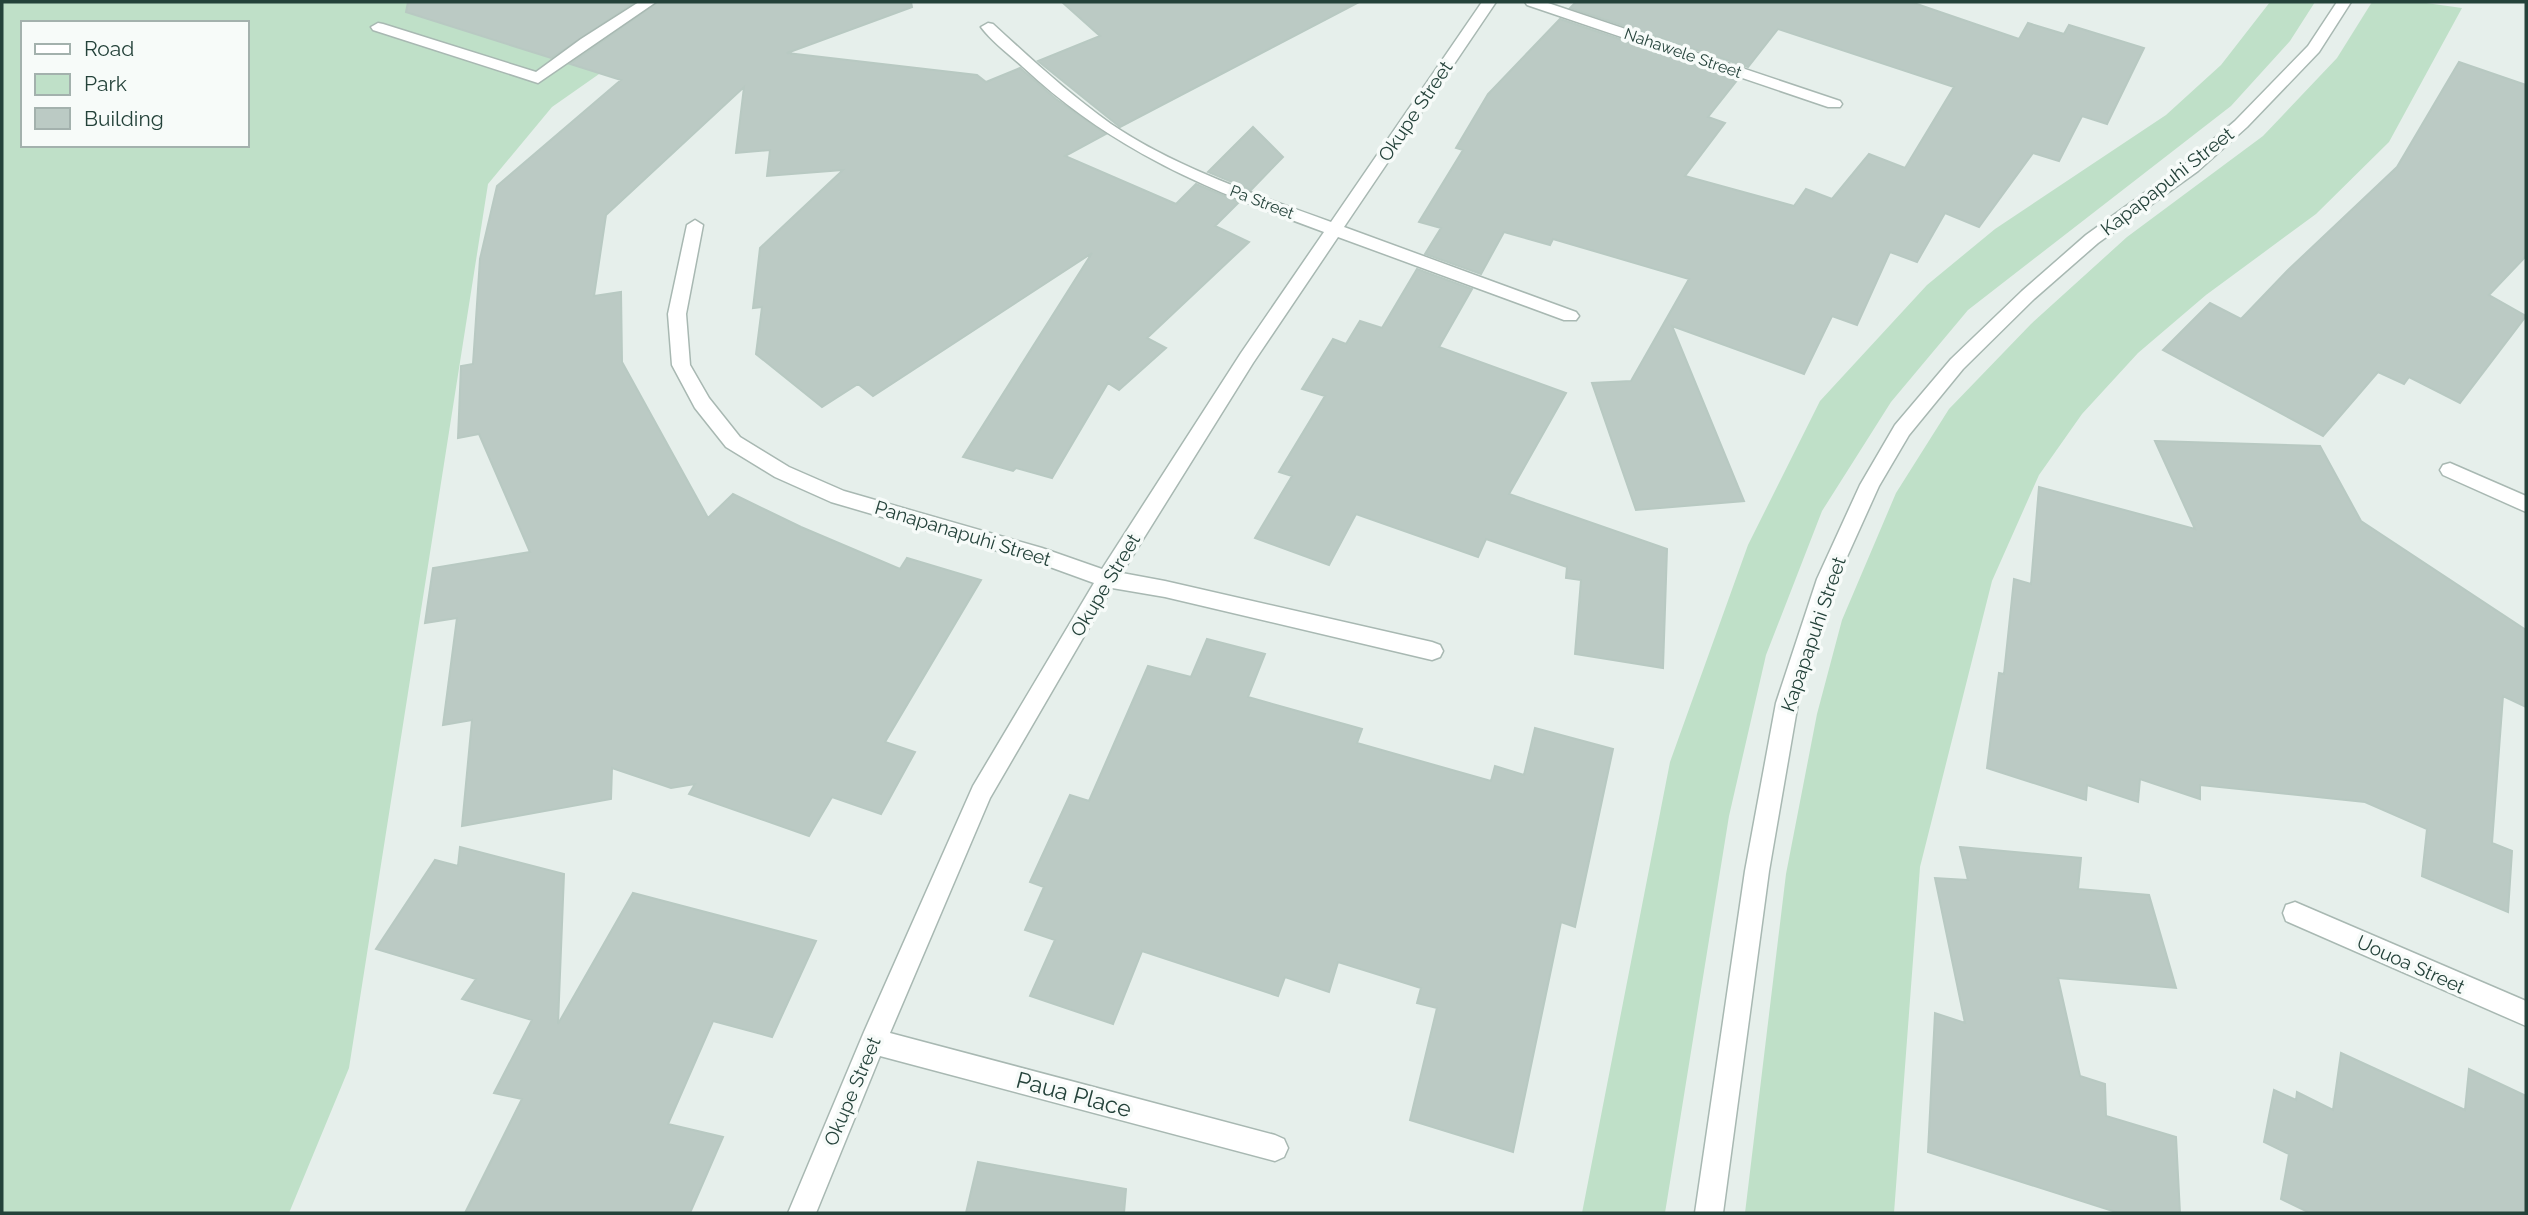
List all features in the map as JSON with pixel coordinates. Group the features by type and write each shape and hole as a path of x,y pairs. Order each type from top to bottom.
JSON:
{"street":[{"path":"378,27 538,78 586,42 649,2"},
{"name":"Okupe Street","path":"802,1213 873,1041 981,793 1107,579 1247,358 1489,2"},
{"name":"Nahawele Street","path":"1532,2 1834,104"},
{"name":"Kapapapuhi Street","path":"1709,1213 1757,871 1787,703 1827,579 1870,485 1902,430 1957,365 2028,295 2092,239 2192,167 2241,124 2314,49 2344,2"},
{"name":"Pa Street","path":"988,27 1056,90 1119,135 1152,154 1242,196 1570,316"},
{"name":"Panapanapuhi Street","path":"695,225 677,314 681,365 702,403 733,442 782,472 838,497 1029,552 1107,579 1165,589 1432,651"},
{"path":"2450,470 2526,504"},
{"name":"Uouoa Street","path":"2295,913 2526,1014"},
{"name":"Paua Place","path":"873,1041 1275,1148"}],"green space":[{"path":"2,2 718,2 649,39 552,107 488,184 349,1068 289,1213 2,1213"},
{"path":"2270,2 2315,2 2290,41 2231,106 1968,310 1891,402 1822,511 1766,655 1729,816 1665,1213 1582,1213 1670,762 1748,545 1820,401 1927,285 1995,229 2166,115 2221,65"},
{"path":"2372,2 2419,2 2462,8 2389,142 2316,214 2206,295 2138,353 2082,414 2039,475 1992,581 1920,867 1894,1213 1745,1213 1786,874 1817,714 1842,620 1896,493 1949,409 2031,324 2127,237 2263,136 2337,58"}],"building":[{"path":"408,2 635,2 551,58 406,12"},
{"path":"658,2 911,2 912,7 787,53 977,75 986,82 1020,68 1056,99 1106,134 1065,156 1176,204 1196,184 1239,202 1215,226 1249,242 1147,338 1166,348 1119,390 1108,383 1052,478 1016,468 1013,471 963,457 1092,253 873,396 858,384 822,407 756,354 762,307 753,308 760,248 843,170 767,176 770,150 736,153 744,87 606,215 594,296 621,292 622,362 708,518 733,494 801,527 900,569 907,558 981,580 885,742 915,752 881,814 832,797 809,836 689,794 695,784 671,788 612,768 611,799 462,826 472,720 443,725 457,618 425,623 433,568 530,552 479,434 458,438 461,366 473,364 480,259 497,186 621,80 570,64"},
{"path":"1062,2 1359,2 1120,127 1038,61 1100,36"},
{"path":"1576,2 1911,2 2019,39 2028,23 2064,34 2069,25 2144,48 2107,124 2082,116 2059,161 2033,153 1979,227 1945,213 1917,262 1890,252 1857,325 1832,316 1804,374 1672,326 1744,501 1636,510 1592,383 1631,381 1689,279 1553,239 1550,245 1504,232 1481,274 1425,254 1441,228 1419,222 1463,150 1456,148 1488,94 1560,19 1738,79 1708,117 1725,123 1685,176 1794,206 1806,189 1832,199 1869,154 1905,168 1954,87 1778,29 1748,67 1570,8"},
{"path":"2459,62 2526,85 2526,256 2489,295 2526,316 2460,403 2409,377 2404,384 2378,372 2323,436 2163,350 2210,303 2241,319 2288,270 2397,167"},
{"path":"1253,127 1283,157 1251,190 1208,172"},
{"path":"1417,269 1472,289 1439,347 1566,393 1509,494 1667,549 1663,668 1575,654 1581,580 1566,578 1567,567 1486,539 1478,557 1356,514 1329,565 1255,538 1292,476 1279,472 1325,396 1302,389 1333,339 1346,344 1360,321 1382,328"},
{"path":"2155,441 2320,446 2361,521 2526,630 2526,707 2503,696 2492,843 2512,851 2508,912 2422,876 2427,829 2365,802 2200,785 2200,799 2140,779 2138,802 2087,785 2086,800 1987,768 1999,673 2004,674 2014,579 2031,584 2039,487 2195,529"},
{"path":"1207,639 1265,654 1248,697 1362,729 1357,743 1491,781 1495,766 1524,775 1535,728 1613,749 1575,927 1561,922 1513,1152 1410,1120 1437,1008 1417,1003 1421,988 1338,962 1329,992 1285,977 1278,996 1142,951 1113,1024 1030,996 1055,940 1025,930 1044,887 1030,882 1070,795 1089,801 1148,666 1191,677"},
{"path":"460,847 564,874 558,1024 633,893 816,941 772,1037 713,1021 668,1124 723,1137 690,1213 465,1213 522,1099 494,1093 532,1020 462,999 476,979 376,949 435,860 458,866"},
{"path":"1960,847 2081,858 2078,889 2149,895 2176,988 2058,978 2080,1076 2105,1084 2106,1116 2176,1137 2180,1213 2119,1213 1928,1152 1935,1013 1965,1023 1935,878 1968,880"},
{"path":"2341,1053 2465,1110 2469,1069 2526,1096 2526,1213 2310,1213 2281,1199 2289,1154 2264,1142 2274,1090 2296,1100 2297,1092 2333,1110"},
{"path":"978,1162 1126,1189 1124,1213 966,1213"}]}
